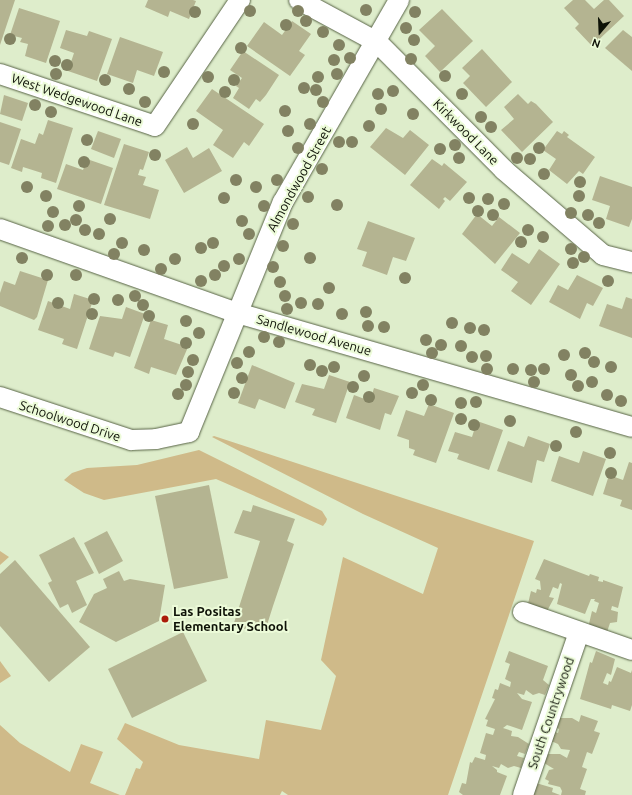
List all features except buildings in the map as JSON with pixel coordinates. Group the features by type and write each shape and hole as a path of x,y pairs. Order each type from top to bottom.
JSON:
{"street":[{"name":"West Wedgewood Lane","path":"0,74 155,126 240,0"},
{"name":"Kirkwood Lane","path":"299,0 377,42 504,170 603,255 632,262"},
{"name":"Almondwood Street","path":"189,432 283,202 377,42 399,0"},
{"name":"Sandlewood Avenue","path":"0,229 237,313 632,427"},
{"name":"Schoolwood Drive","path":"0,398 131,440 156,439 189,432"},
{"path":"523,612 632,650"},
{"name":"South Countrywood","path":"523,795 579,632"}],"shaded area":[{"path":"214,436 534,541 448,795 288,795 282,791 280,795 125,795 136,768 140,769 143,762 117,739 125,723 179,745 259,759 266,720 321,730 336,676 321,660 343,557 423,594 438,548 363,514 212,437"},
{"path":"199,450 322,511 327,519 326,522 323,526 216,479 104,500 84,493 64,480 72,473 87,468 137,465"},
{"path":"0,551 9,557 0,565"},
{"path":"0,661 11,676 0,683"},
{"path":"0,725 20,743 70,772 81,744 103,752 90,783 120,795 0,795"}],"place":[{"name":"Las Positas Elementary School","path":"165,619"}]}
